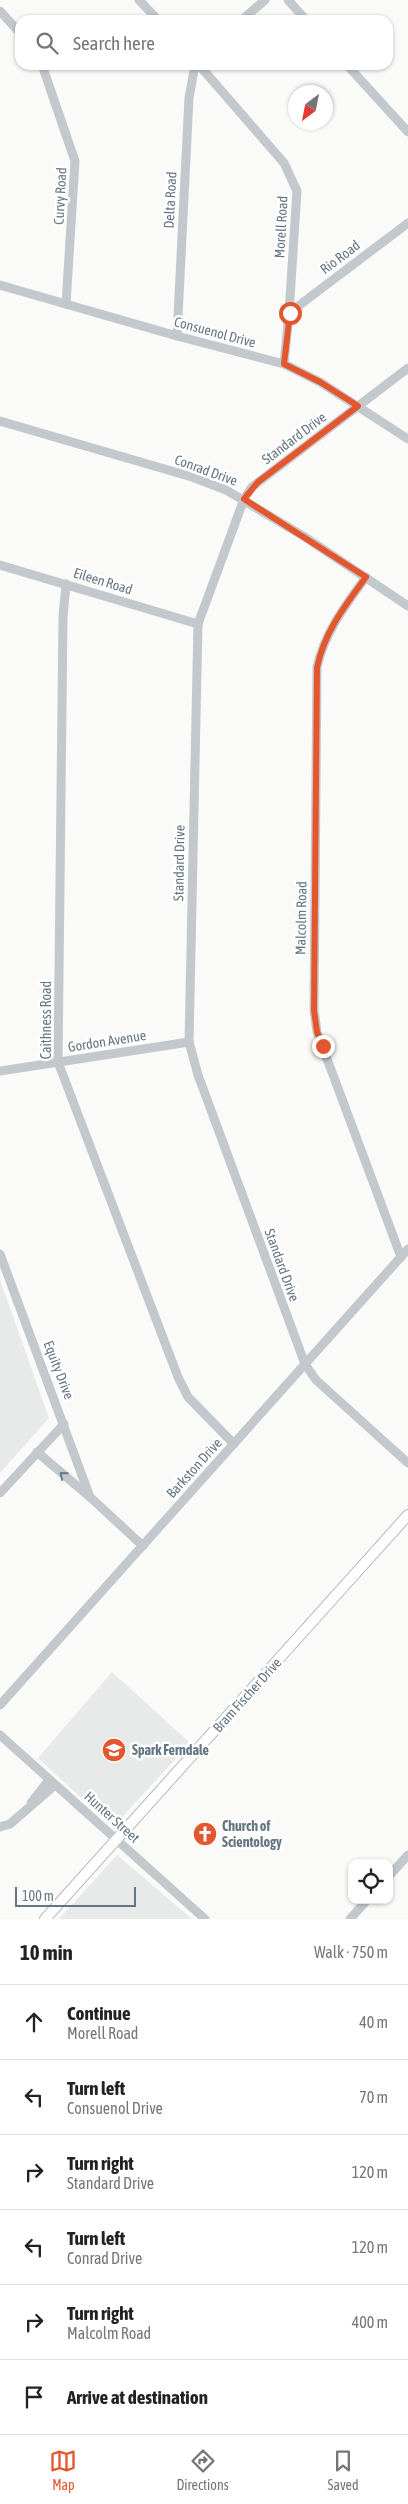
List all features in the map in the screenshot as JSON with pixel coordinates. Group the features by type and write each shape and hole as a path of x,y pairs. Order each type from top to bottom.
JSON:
{"main road":[{"name":"Bram Fischer Drive","path":"45,1919 408,1515"}],"street":[{"path":"139,0 153,15"},
{"path":"248,15 265,0"},
{"path":"288,0 302,15"},
{"path":"0,11 15,28"},
{"name":"Curvy Road","path":"44,70 75,161 66,304"},
{"name":"Delta Road","path":"177,336 189,98 194,70"},
{"name":"Morell Road","path":"203,70 284,162 297,191 290,313 284,364"},
{"path":"352,70 408,132"},
{"name":"Rio Road","path":"290,313 408,223"},
{"name":"Consuenol Drive","path":"0,285 177,336 284,364 320,382 408,439"},
{"name":"Standard Drive","path":"408,368 258,482 244,499 198,624 189,1042 198,1075 305,1364 316,1380 408,1462"},
{"name":"Conrad Drive","path":"0,421 205,481 244,499 408,606"},
{"name":"Eileen Road","path":"0,564 198,624"},
{"name":"Malcolm Road","path":"366,577 330,629 321,649 317,668 314,1010 317,1032 401,1257"},
{"name":"Caithness Road","path":"66,584 63,617 58,1062 178,1378 188,1397 234,1444"},
{"name":"Gordon Avenue","path":"0,1071 189,1042"},
{"name":"Barkston Drive","path":"0,1705 408,1249"},
{"name":"Equity Drive","path":"0,1254 90,1497"},
{"path":"0,1492 64,1424"},
{"name":"Equity Drive","path":"37,1452 143,1546"},
{"name":"Hunter Street","path":"0,1736 205,1919"},
{"path":"0,1827 10,1824 30,1805 41,1798 52,1782"},
{"path":"393,1872 408,1855"},
{"path":"350,1919 363,1904"}],"shaded area":[{"path":"0,1280 49,1418 0,1473"},
{"name":"Spark Ferndale","path":"112,1672 190,1743 113,1827 38,1758"},
{"path":"117,1855 192,1919 59,1919"}],"place":[{"name":"Spark Ferndale","path":"114,1750"},
{"name":"Church of Scientology","path":"205,1834"}],"route":[{"path":"290,313 284,364 320,382 358,406 258,482 244,499 366,577 334,623 321,649 317,668 314,1010 317,1032 323,1046"}]}
